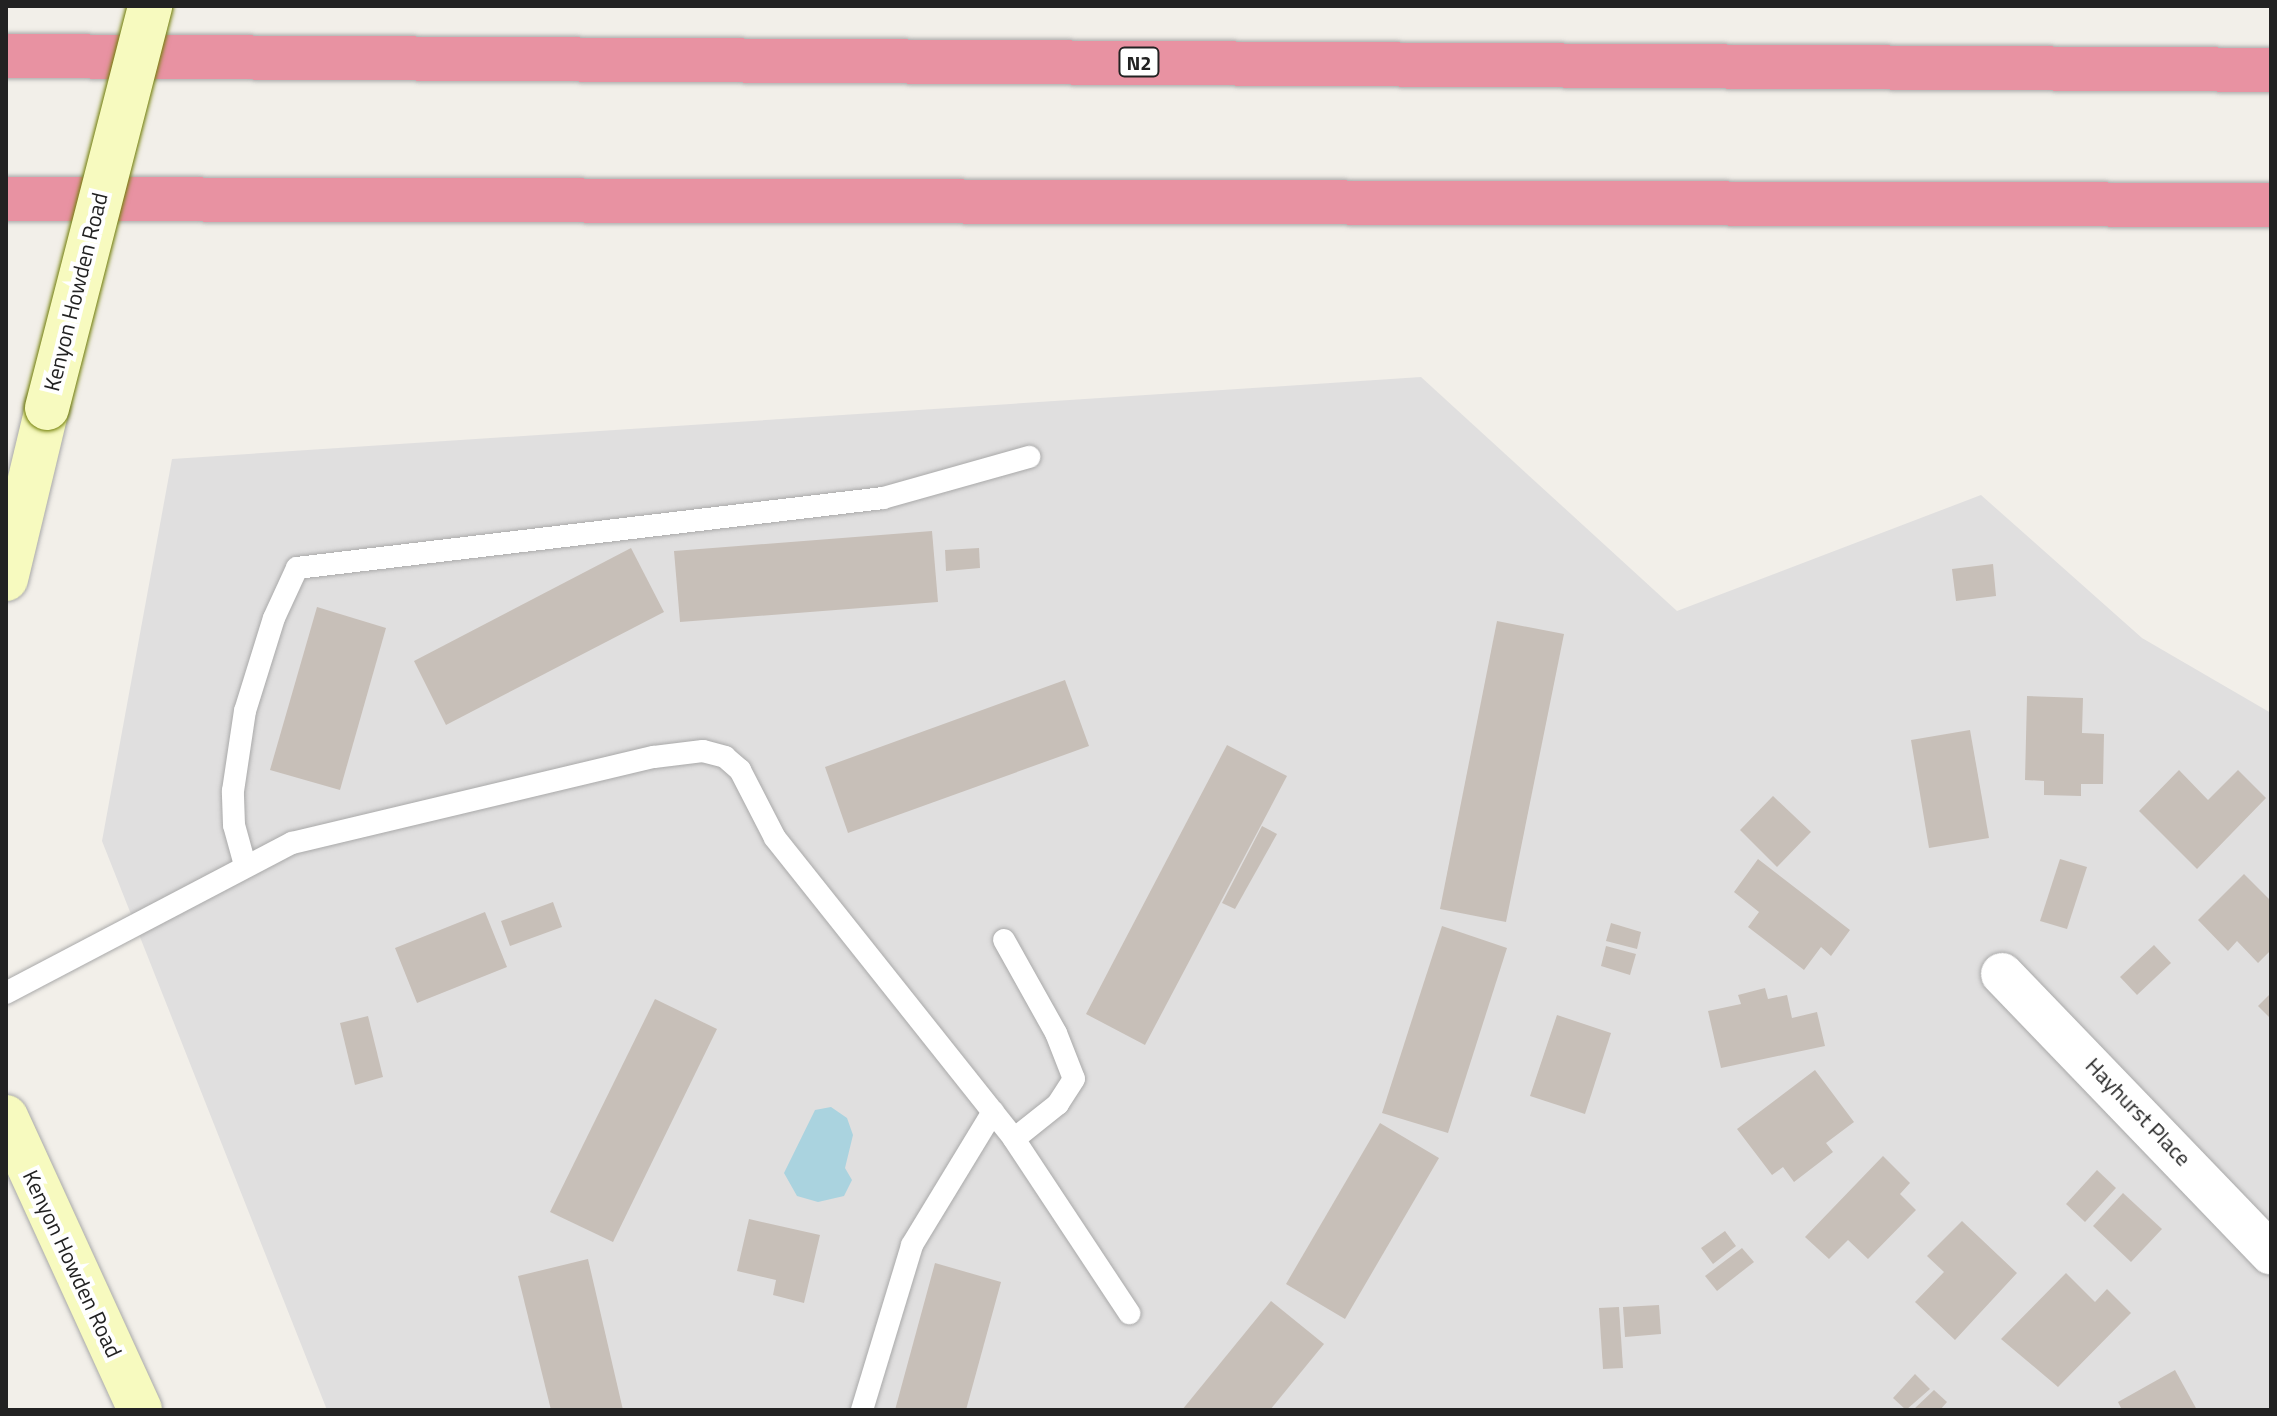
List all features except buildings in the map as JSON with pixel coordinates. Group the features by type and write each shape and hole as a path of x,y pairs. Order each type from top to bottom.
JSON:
{"highway":[{"name":"N2","path":"6,56 2271,70"},
{"path":"6,199 2271,205"}],"street":[{"name":"Kenyon Howden Road","path":"6,579 150,6"},
{"name":"Hayhurst Place","path":"2002,974 2271,1254"},
{"name":"Kenyon Howden Road","path":"6,1117 140,1410"}],"lane":[{"path":"245,865 234,825 233,791 245,711 274,618 297,568 883,498 1029,457"},
{"path":"6,993 292,843 391,815 681,752 725,757 740,770 775,838 1014,1139 1129,1313"},
{"path":"1004,940 1062,1044 1074,1079 1058,1104 1014,1139"},
{"path":"862,1410 912,1245 993,1112"}],"shaded area":[{"path":"1421,377 1677,611 1981,495 2142,638 2271,713 2271,1410 327,1410 102,841 172,459"}],"water":[{"path":"831,1107 847,1118 853,1135 845,1168 852,1180 844,1196 818,1202 797,1196 784,1173 815,1110"}]}
